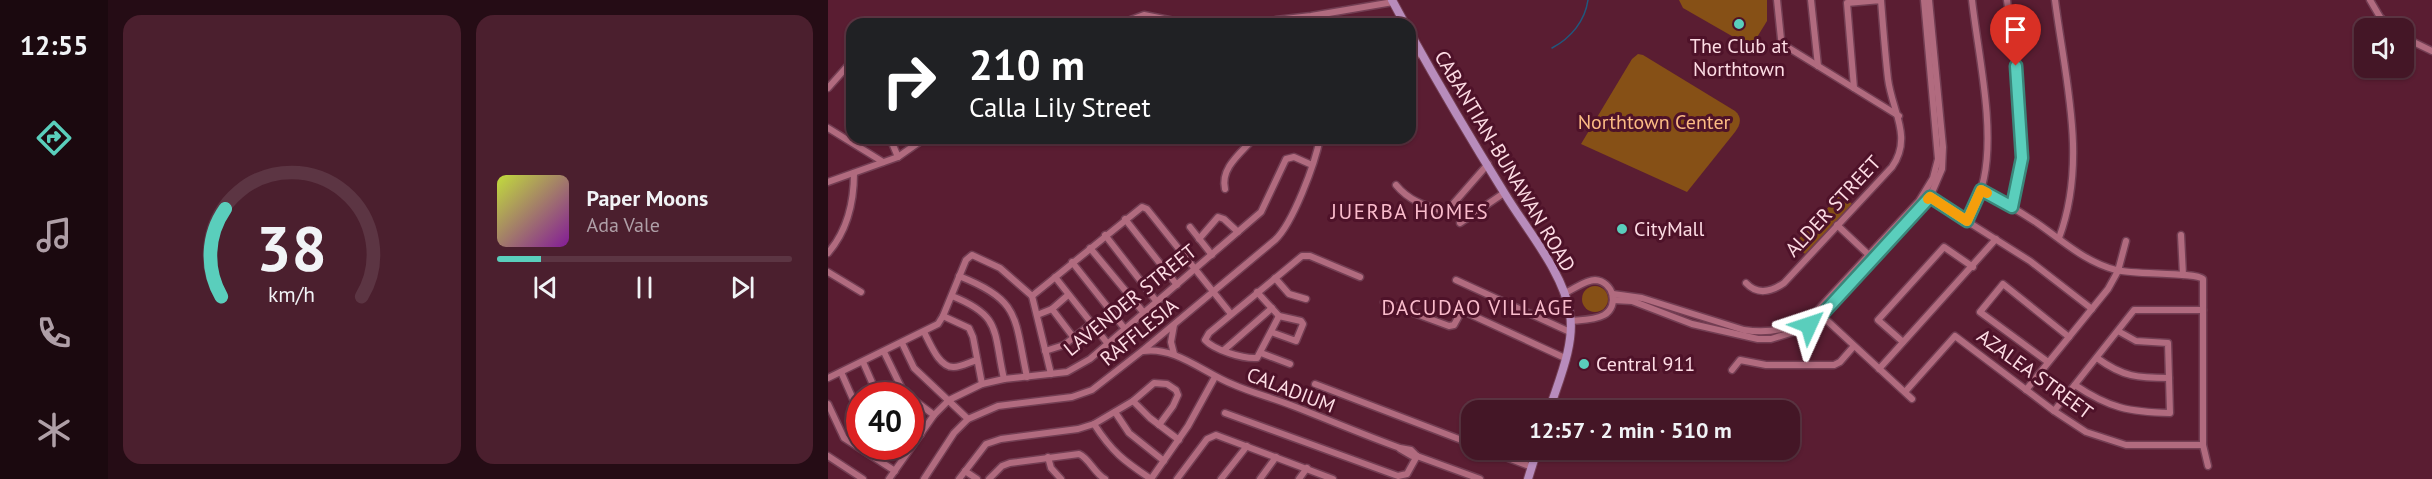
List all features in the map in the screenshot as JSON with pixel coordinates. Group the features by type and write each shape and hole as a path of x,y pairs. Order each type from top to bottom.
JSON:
{"main road":[{"path":"1392,1 1402,18"},
{"name":"CABANTIAN-BUNAWAN ROAD","path":"1416,44 1549,264 1564,294 1571,321 1570,332 1552,400"},
{"path":"1528,479 1534,460"}],"street":[{"path":"1777,0 1782,42 1787,47 1899,117"},
{"path":"1812,0 1818,66"},
{"path":"1854,88 1847,3 1881,0"},
{"name":"ALDER STREET","path":"1746,283 1757,291 1764,292 1777,288 1797,270 1896,162 1902,147 1899,117 1891,93 1881,0"},
{"path":"1923,0 1938,159 1927,196"},
{"path":"1613,297 1632,298 1744,330 1759,332 1782,330 1819,313 1927,196 1938,180 1943,159 1929,0"},
{"path":"1967,221 1981,190 1986,166 1987,138 1972,0"},
{"path":"2007,0 2016,66 2022,139 2020,173 2012,207"},
{"path":"2055,0 2074,153 2071,201 2059,238"},
{"path":"2370,0 2382,18"},
{"path":"1290,18 1392,1"},
{"path":"1136,18 1144,15 1159,18"},
{"path":"2414,42 2432,51"},
{"path":"1416,55 1421,53"},
{"path":"828,88 846,68"},
{"path":"1880,105 1891,93"},
{"path":"828,128 846,139"},
{"path":"854,144 883,162"},
{"path":"893,144 898,157"},
{"path":"828,182 898,157 917,144"},
{"path":"1225,189 1223,182 1226,170 1249,144"},
{"name":"RAFFLESIA","path":"927,478 954,433 968,419 998,406 1072,397 1092,390 1175,324 1280,235 1292,215 1318,144"},
{"name":"LAVENDER STREET","path":"924,430 949,400 982,384 1078,368 1265,208 1286,159 1294,157 1312,165"},
{"path":"1396,185 1402,193 1418,204 1446,212 1488,164"},
{"path":"828,253 843,231 852,198 854,173"},
{"path":"1981,190 2012,207 2081,255 2118,271 2140,275 2201,276 2204,282 2203,445 2208,466"},
{"path":"1460,223 1504,193"},
{"path":"1927,196 2030,261 2092,309"},
{"path":"1032,296 1140,207 1145,207 1231,314"},
{"path":"1199,238 1218,217 1224,219 1238,232"},
{"path":"1125,219 1177,285"},
{"path":"1837,225 1871,257"},
{"path":"1190,227 1212,255"},
{"path":"1105,235 1157,302"},
{"path":"2181,235 2183,275"},
{"path":"1879,369 1996,239"},
{"path":"2026,390 2108,289 2118,271 2126,241"},
{"path":"1903,342 1878,320 1944,247 1973,267"},
{"path":"1090,248 1144,313"},
{"path":"1279,316 1257,358 1206,343 1205,338 1231,314 1299,258 1307,255 1360,277"},
{"path":"828,378 938,324 952,296 958,276 970,256 976,256 1000,268 1032,296 1052,374"},
{"path":"1072,262 1125,329"},
{"path":"828,272 861,292"},
{"path":"958,276 986,287 1009,306 1027,376"},
{"path":"1055,277 1108,344"},
{"path":"1275,278 1288,294 1306,299"},
{"path":"1456,280 1570,332"},
{"path":"1564,294 1596,280 1605,283 1613,297 1609,311 1603,315 1571,321"},
{"path":"2048,362 1980,312 2003,285 2069,337"},
{"path":"1257,292 1279,316 1302,323 1303,327 1298,339 1294,341 1271,332"},
{"path":"1037,315 1052,309 1068,294"},
{"path":"952,296 973,304 989,318 1004,379"},
{"path":"1384,302 1449,326 1454,325 1460,314 1465,312 1565,358"},
{"path":"1224,350 1272,308"},
{"path":"1052,309 1074,338"},
{"path":"2054,411 2134,310 2203,310"},
{"path":"1819,313 1912,399"},
{"path":"943,316 969,328 973,337 982,384"},
{"path":"1045,351 1058,348 1091,324"},
{"path":"1174,354 1171,342 1175,324"},
{"path":"2075,385 2115,408 2140,412 2170,412 2168,343 2136,342 2118,331"},
{"path":"924,332 942,363 954,367 977,360"},
{"name":"AZALEA STREET","path":"1905,392 1955,336 2054,411 2086,432 2126,445 2203,445"},
{"path":"902,343 914,368 968,419"},
{"path":"1732,370 1740,360 1760,364 1834,365 1854,346"},
{"name":"CALADIUM","path":"1142,351 1161,350 1174,354 1215,377 1480,479"},
{"path":"884,351 898,382"},
{"path":"1261,352 1290,364"},
{"path":"2097,358 2117,371 2133,377 2169,378"},
{"path":"863,362 872,382"},
{"path":"841,372 846,383"},
{"path":"1094,424 1107,445 1122,459 1151,479 1179,440 1215,377"},
{"path":"959,479 986,444 1001,439 1078,429 1094,424 1133,401 1154,383 1167,384 1176,390 1177,399 1159,425"},
{"path":"1315,384 1461,440"},
{"path":"1133,401 1179,440"},
{"path":"828,404 844,438 895,471"},
{"path":"924,408 934,415"},
{"path":"1115,412 1130,433 1164,461"},
{"path":"1225,413 1398,476 1407,474 1417,456"},
{"path":"1177,479 1204,441 1211,436 1220,436 1333,479"},
{"path":"1221,479 1246,446"},
{"path":"989,479 1002,466 1081,454 1094,471 1105,479"},
{"path":"828,456 862,479"},
{"path":"1260,479 1276,457"},
{"path":"1048,458 1051,468 1061,479"},
{"name":"LAVENDER STREET","path":"889,479 903,460"},
{"path":"1513,460 1532,467"},
{"path":"1299,479 1307,468"},
{"path":"965,471 977,479"}],"green space":[{"name":"The Club at Northtown","path":"1679,0 1767,0 1767,21 1751,47 1683,8"},
{"name":"Northtown Center","path":"1638,54 1735,111 1739,116 1737,129 1687,192 1581,144 1632,59"},
{"path":"1841,194 1852,204 1805,254 1794,244"},
{"path":"1595,286 1604,290 1608,299 1604,308 1595,312 1586,308 1582,299 1586,290"}],"waterway":[{"path":"1552,48 1576,28 1584,15 1588,0"}],"slow traffic":[{"path":"1928,199 1930,197 1967,221 1981,190 1987,193"}],"place":[{"name":"The Club at Northtown","path":"1739,24"},
{"name":"CityMall","path":"1622,229"},
{"name":"Central 911","path":"1584,364"}],"district":[{"name":"JUERBA HOMES","path":"1410,212"},
{"name":"DACUDAO VILLAGE","path":"1478,308"}],"route":[{"path":"1809,325 1817,320 1930,197 1967,221 1981,190 2012,207 2022,158 2016,66"}]}
